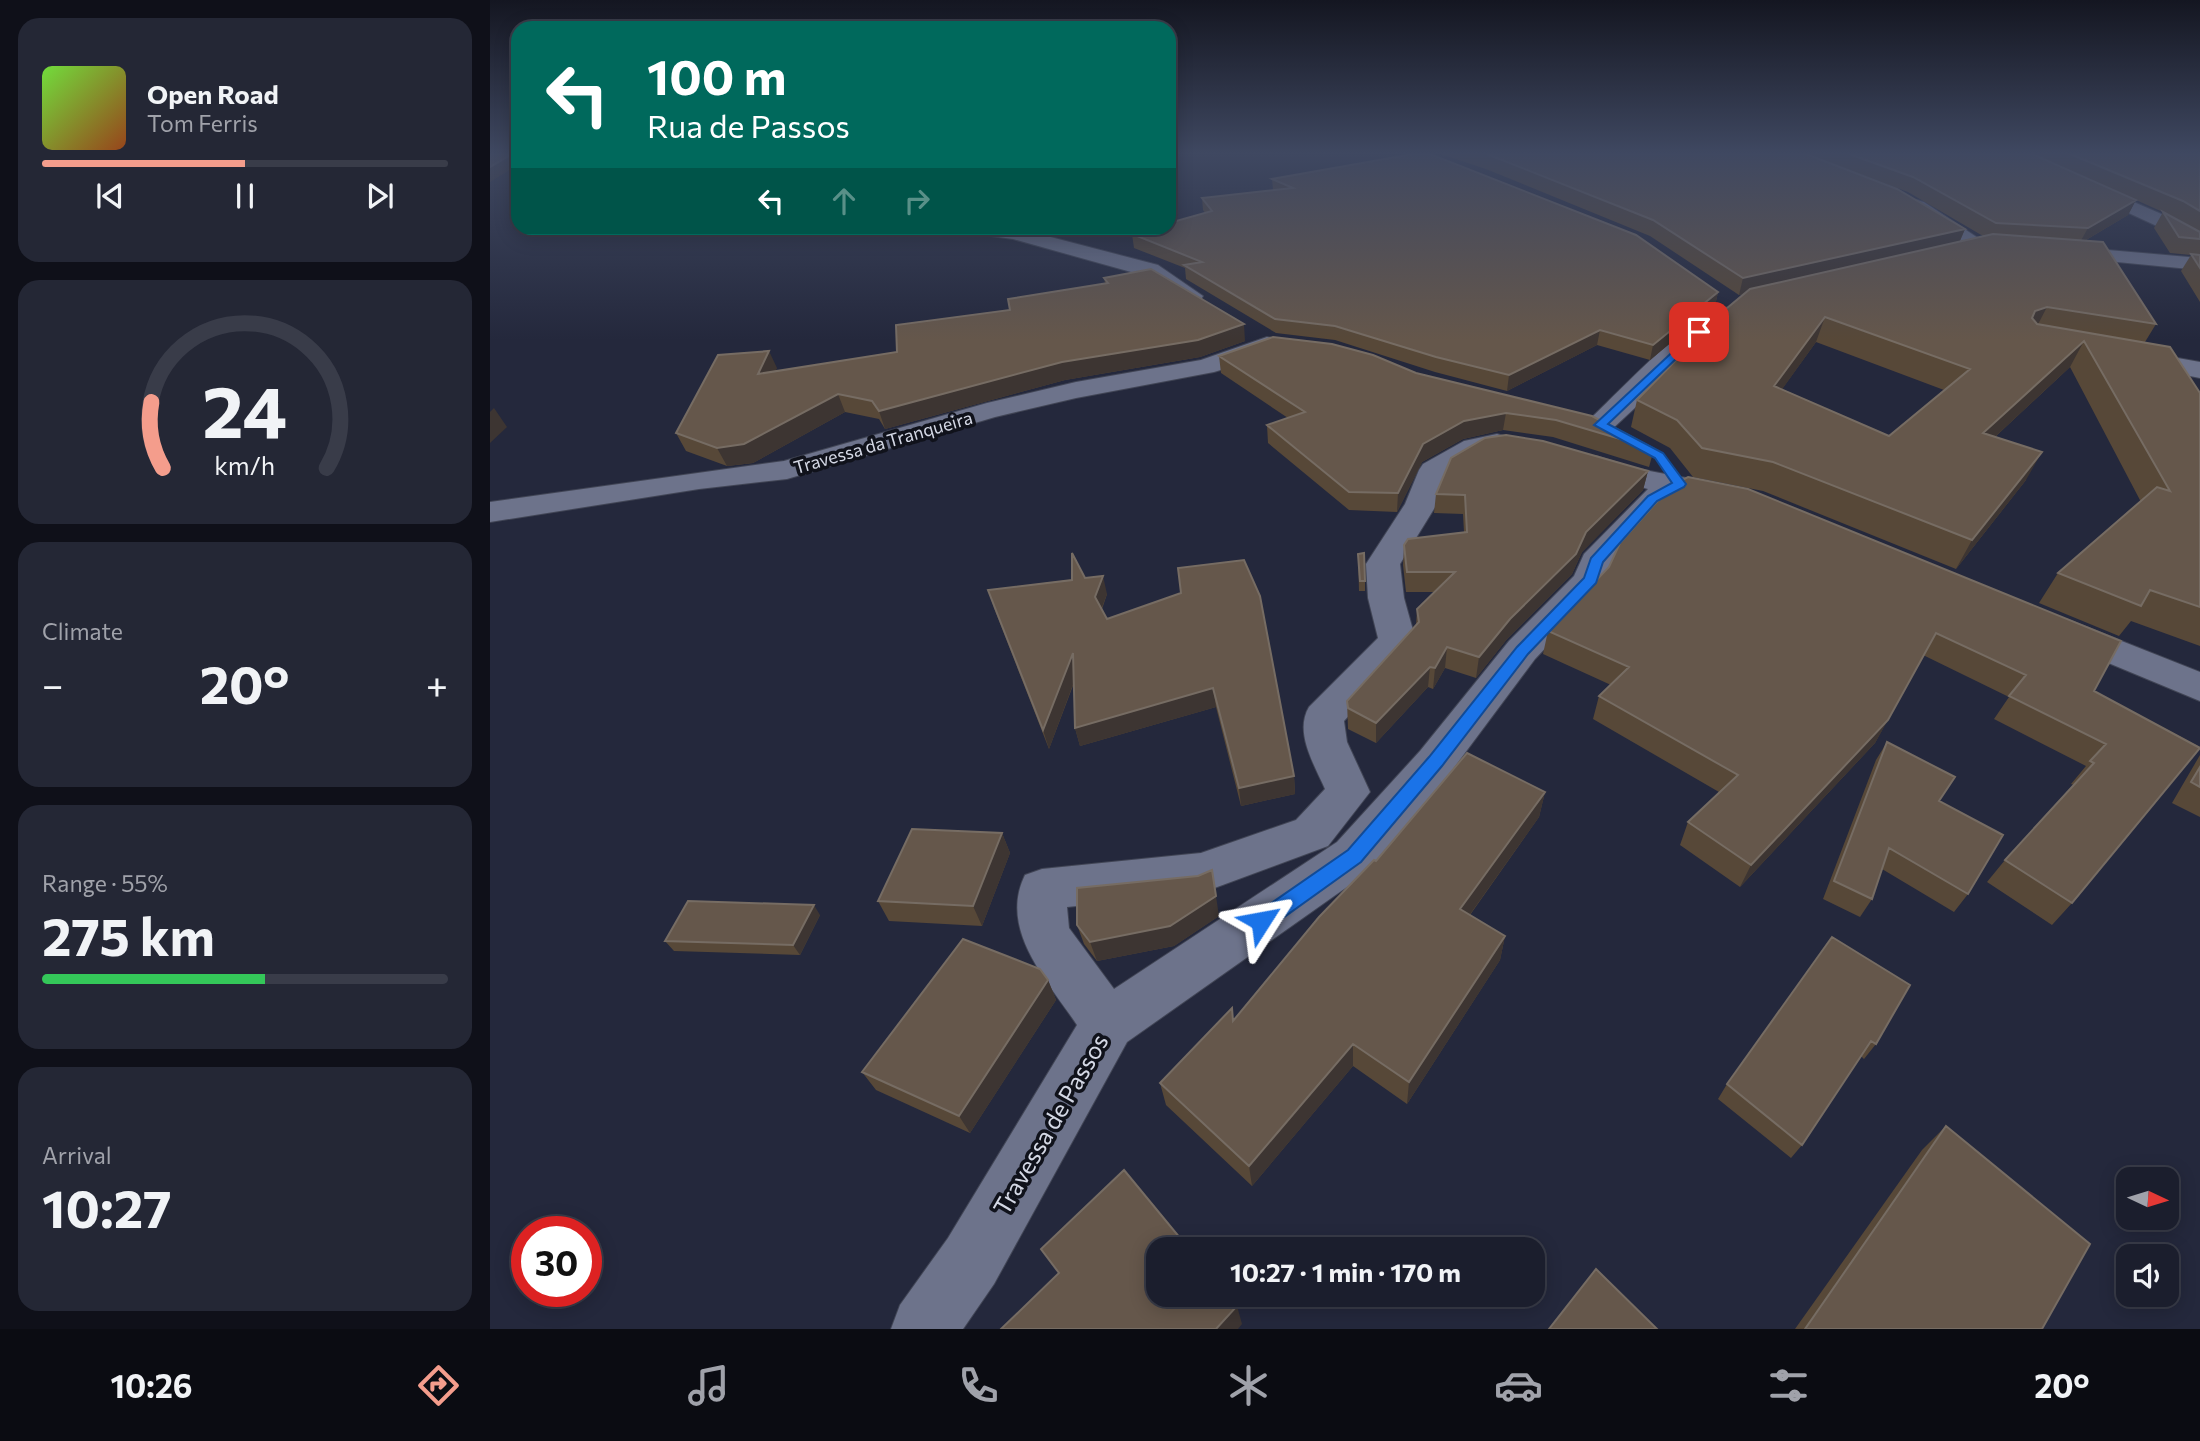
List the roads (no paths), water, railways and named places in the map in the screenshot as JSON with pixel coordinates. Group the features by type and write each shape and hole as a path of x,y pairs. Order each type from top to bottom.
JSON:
{"street":[{"path":"1934,216 1983,248"},
{"path":"2150,216 2200,245"},
{"path":"1021,235 1150,270 1209,307"},
{"path":"1958,254 1983,248 2009,249"},
{"path":"2034,250 2200,264"},
{"path":"1680,484 1659,456 1611,432 1699,332 1740,305 1715,292"},
{"name":"Travessa da Tranqueira","path":"490,512 699,480 788,470 987,411 1076,390 1205,367 1248,354 1269,339"},
{"path":"2103,353 2200,370"},
{"path":"1108,1024 1044,934 1042,889 1201,873 1312,833 1348,792 1326,742 1323,717 1397,641 1386,598 1383,564 1421,504 1434,470 1474,447 1504,442 1548,450 1628,477 1680,484 1764,505"},
{"name":"Travessa de Passos","path":"924,1329 971,1261 1108,1024 1354,856 1436,762 1522,650 1590,580 1596,561 1653,499 1680,484"},
{"path":"2033,617 2200,687"}]}
